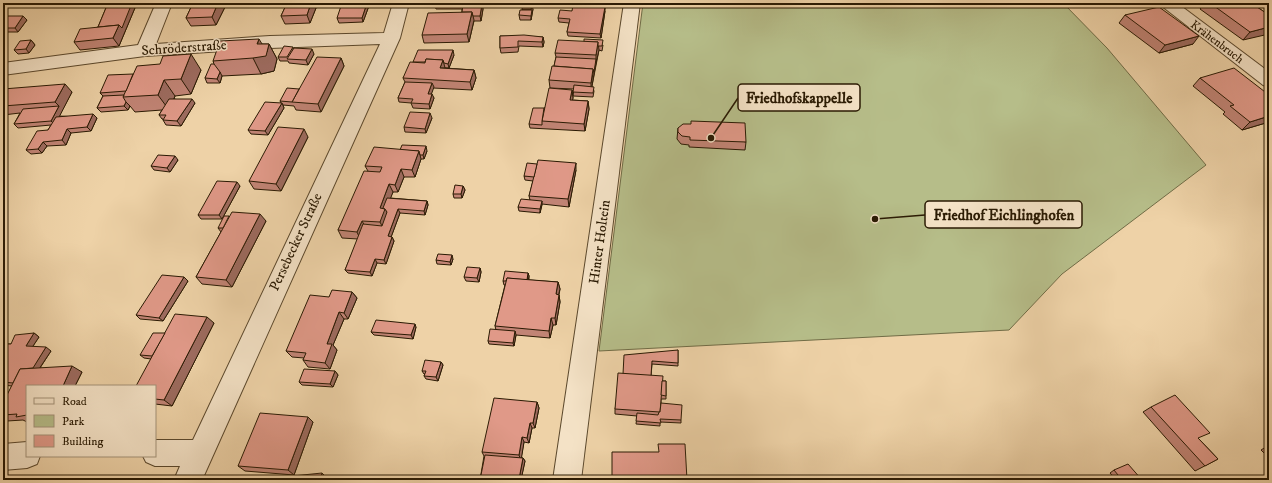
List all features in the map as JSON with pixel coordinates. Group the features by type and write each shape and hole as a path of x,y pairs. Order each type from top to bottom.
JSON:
{"street":[{"path":"145,50 164,3"},
{"name":"Persebecker Straße","path":"188,480 391,38 401,3"},
{"name":"Hinter Holtein","path":"567,480 632,3"},
{"name":"Krähenbruch","path":"1166,3 1269,81"},
{"name":"Schröderstraße","path":"3,69 145,50 270,42 391,38"},
{"path":"156,453 200,452"},
{"path":"3,457 26,455"}],"green space":[{"path":"643,3 1063,3 1107,48 1206,165 1062,274 1009,330 599,351"}],"building":[{"path":"108,3 132,3 122,28 119,25 98,27"},
{"path":"193,3 218,3 212,17 186,18"},
{"path":"287,3 311,3 307,15 281,16"},
{"path":"342,3 367,3 362,18 337,18"},
{"path":"1210,3 1251,3 1269,15 1269,27 1250,32"},
{"path":"482,4 480,16 473,16 472,12 462,12 463,5"},
{"path":"523,4 532,5 531,9 522,9"},
{"path":"573,5 605,7 600,34 567,32 570,19 558,18 560,10 572,11"},
{"path":"1159,7 1199,36 1165,45 1125,15"},
{"path":"520,10 532,10 531,16 519,15"},
{"path":"472,12 467,34 422,35 428,13"},
{"path":"3,16 23,16 15,28 3,28"},
{"path":"119,25 113,38 74,42 80,29"},
{"path":"524,35 543,37 542,42 518,41 518,47 500,48 500,36"},
{"path":"259,39 257,44 269,44 266,56 213,61 220,41"},
{"path":"584,39 603,40 602,46 598,46 598,42 584,42"},
{"path":"31,40 26,49 14,50 20,41"},
{"path":"558,40 598,42 596,55 555,53"},
{"path":"284,46 293,47 287,57 278,57"},
{"path":"294,48 312,49 306,60 287,59"},
{"path":"418,50 453,50 448,64 444,63 443,60 426,59 425,62 413,62"},
{"path":"191,54 181,79 164,80 158,95 123,97 137,66 160,64 163,56"},
{"path":"317,57 341,58 318,104 292,102"},
{"path":"556,57 596,59 594,72 593,69 554,66"},
{"path":"426,59 443,60 440,68 474,70 470,82 403,78 410,62 425,63"},
{"path":"211,64 214,64 220,72 217,79 205,78"},
{"path":"552,66 593,69 591,83 549,80"},
{"path":"1234,68 1269,95 1269,116 1250,122 1230,106 1234,105 1200,78"},
{"path":"133,74 126,91 100,93 108,75"},
{"path":"405,82 432,83 428,94 432,94 429,104 411,103 413,99 398,98"},
{"path":"65,84 55,102 3,106 3,89"},
{"path":"574,85 594,87 593,93 573,92"},
{"path":"287,88 299,89 292,102 280,101"},
{"path":"549,88 572,90 570,100 588,101 584,124 542,121"},
{"path":"124,95 123,97 126,102 124,106 97,108 103,96"},
{"path":"169,99 192,99 177,121 163,120 166,115 159,115"},
{"path":"265,102 282,103 265,131 248,130"},
{"path":"59,106 51,121 14,124 23,109"},
{"path":"533,108 544,108 542,125 529,124"},
{"path":"410,112 430,113 425,129 404,127"},
{"path":"93,114 87,127 67,129 62,140 43,142 38,149 26,150 37,131 48,130 56,117"},
{"path":"691,121 745,123 746,142 690,140 690,137 682,136 678,132 678,128 683,124 691,124"},
{"path":"278,127 304,129 276,184 249,181"},
{"path":"402,145 426,146 423,155 420,155 419,151 400,150"},
{"path":"374,147 419,151 412,170 401,169 395,185 389,184 380,208 385,209 380,222 362,221 357,232 338,230 364,171 380,172 382,167 365,166"},
{"path":"158,155 175,156 167,168 151,166"},
{"path":"538,160 576,163 568,199 529,196"},
{"path":"527,163 537,164 534,177 524,176"},
{"path":"217,181 237,182 219,215 198,215"},
{"path":"455,185 463,186 461,194 453,194"},
{"path":"387,198 427,201 424,211 398,209 388,236 392,237 384,260 375,259 370,272 345,270 363,224 382,226 387,212 383,208"},
{"path":"521,199 542,201 540,209 518,207"},
{"path":"232,212 260,214 226,280 196,277"},
{"path":"224,216 229,216 223,228 218,228"},
{"path":"438,254 452,255 450,262 436,260"},
{"path":"467,267 480,268 477,278 464,277"},
{"path":"505,271 528,273 527,280 507,278 506,281 503,281"},
{"path":"162,275 184,277 159,318 136,315"},
{"path":"507,278 558,282 556,294 559,295 555,318 551,318 549,331 495,326"},
{"path":"332,290 352,292 344,313 339,312 327,344 332,344 325,363 303,360 306,353 286,351 310,295 329,297"},
{"path":"175,314 207,317 164,400 156,399 156,385 137,385"},
{"path":"376,320 415,324 411,335 371,332"},
{"path":"490,329 515,331 513,343 488,341"},
{"path":"34,333 26,346 46,347 33,368 20,369 13,383 3,382 3,350 6,344 11,344 15,335"},
{"path":"153,333 165,333 152,356 140,355"},
{"path":"678,350 678,363 652,361 651,376 623,374 624,355"},
{"path":"425,360 441,362 436,377 424,376 426,371 422,371"},
{"path":"72,366 63,385 26,385 26,415 16,417 17,414 3,415 3,403 20,369"},
{"path":"304,369 335,371 330,384 299,382"},
{"path":"618,373 663,376 660,412 615,409"},
{"path":"662,381 666,381 666,396 661,395"},
{"path":"1175,395 1210,433 1198,438 1218,459 1205,466 1151,407"},
{"path":"494,398 537,402 533,423 530,423 527,438 522,437 519,455 482,452"},
{"path":"661,403 682,405 681,420 660,419 661,423 636,421 637,413 658,415 660,412"},
{"path":"260,413 308,417 288,470 238,466"},
{"path":"658,444 685,444 687,480 612,480 612,452 659,452"},
{"path":"485,455 523,458 519,479 533,478 533,480 480,480"},
{"path":"1128,464 1142,480 1122,480 1114,470"},
{"path":"322,473 320,480 282,480 283,477"}],"place":[{"name":"Friedhofskappelle","path":"711,138"},
{"name":"Friedhof Eichlinghofen","path":"875,219"}]}
